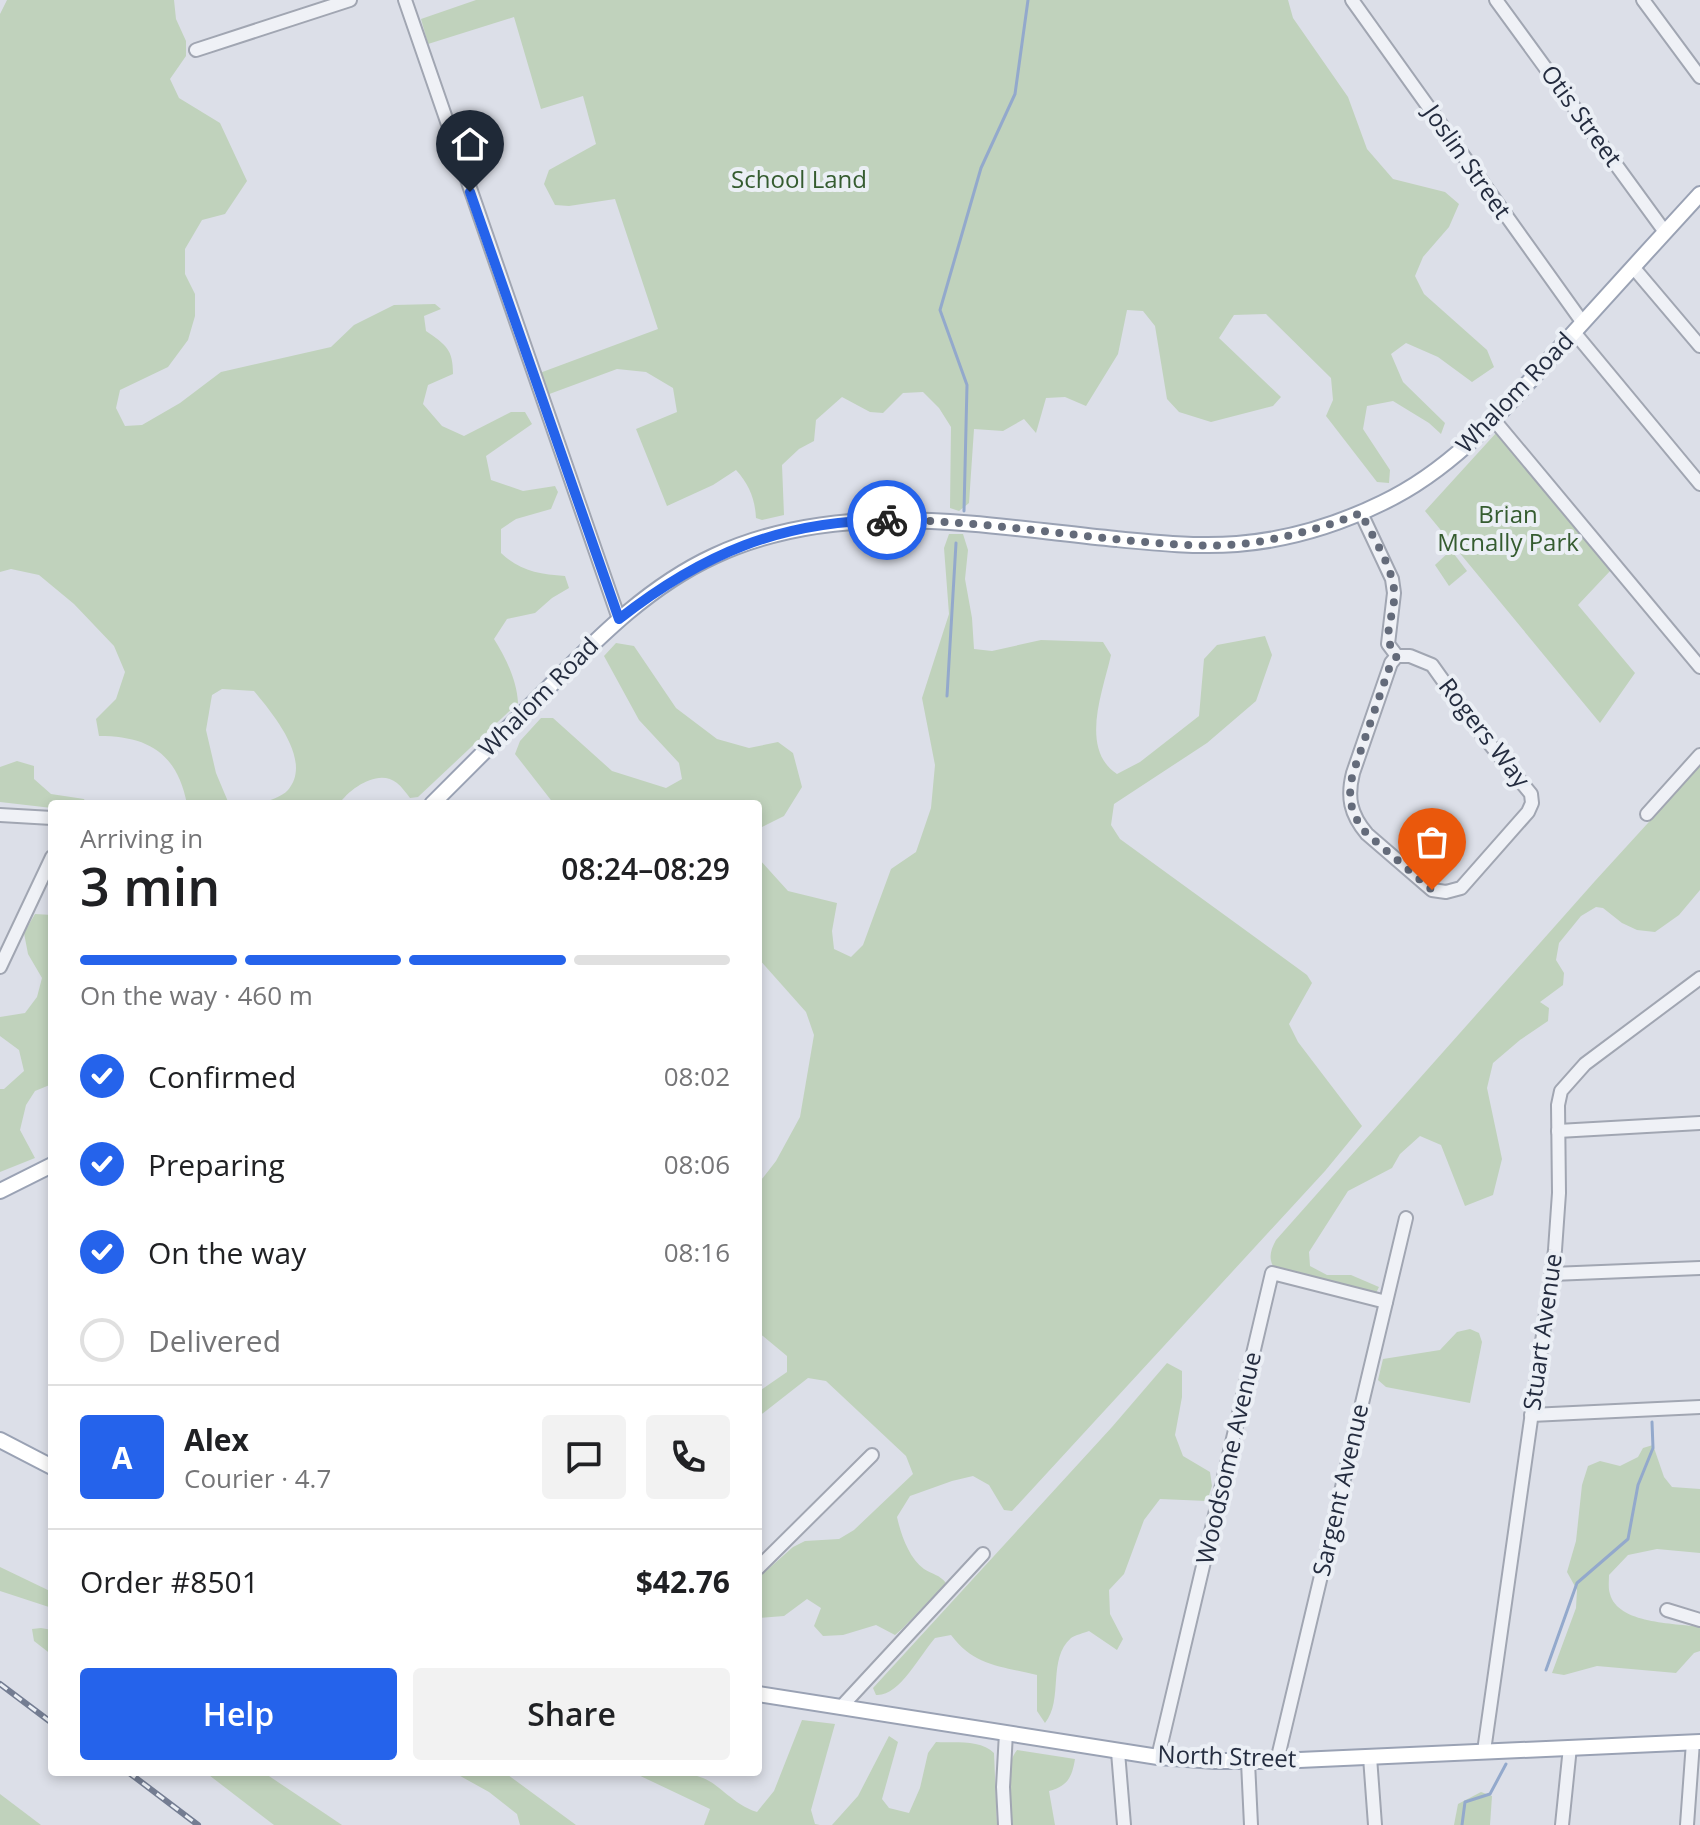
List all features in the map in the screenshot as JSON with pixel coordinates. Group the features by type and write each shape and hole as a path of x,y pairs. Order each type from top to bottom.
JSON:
{"main road":[{"name":"Whalom Road","path":"436,800 619,619 668,582 713,557 752,541 820,525 873,520 925,521 1168,544 1239,544 1283,537 1361,513 1420,482 1494,420 1700,194"},
{"path":"0,1191 48,1167"},
{"path":"0,1440 48,1465"},
{"name":"North Street","path":"762,1695 1118,1752 1248,1762 1697,1742"}],"street":[{"path":"196,50 350,0"},
{"path":"405,0 619,619"},
{"name":"Joslin Street","path":"1352,0 1579,328 1700,484"},
{"name":"Otis Street","path":"1496,0 1665,232"},
{"path":"1643,0 1700,77"},
{"path":"1633,267 1700,346"},
{"path":"1494,420 1700,667"},
{"path":"1361,513 1392,579 1393,616 1387,635 1388,644 1397,656"},
{"name":"Rogers Way","path":"1397,656 1410,656 1432,665 1479,731 1531,794 1532,803 1528,812 1455,891 1432,890 1367,834 1349,803 1353,773 1391,663 1397,656"},
{"path":"1647,814 1700,755"},
{"path":"0,815 48,818"},
{"path":"0,967 48,865"},
{"name":"Stuart Avenue","path":"1484,1751 1552,1274 1559,1193 1559,1097 1571,1077 1700,978"},
{"path":"1558,1131 1700,1123"},
{"name":"Sargent Avenue","path":"1277,1761 1406,1218"},
{"path":"1552,1274 1700,1268"},
{"name":"Woodsome Avenue","path":"1158,1757 1272,1273 1386,1302"},
{"path":"1531,1415 1700,1407"},
{"path":"762,1564 872,1455"},
{"path":"842,1706 983,1554"},
{"path":"1667,1610 1700,1620"},
{"path":"1005,1825 1003,1787 1006,1733"},
{"path":"1687,1825 1697,1742"},
{"path":"1562,1825 1570,1747"},
{"path":"1118,1752 1124,1825"},
{"path":"1370,1757 1375,1825"},
{"path":"1248,1762 1251,1825"}],"green space":[{"path":"7,0 174,0 176,19 186,41 186,56 170,79 179,98 220,123 247,181 225,214 202,220 185,249 185,274 195,294 195,316 188,340 168,367 120,390 116,408 125,426 142,425 180,403 221,372 331,347 354,325 394,305 435,304 441,309 424,316 426,331 447,348 453,374 428,385 423,404 442,426 464,436 511,412 525,412 532,424 486,456 491,480 523,491 555,486 558,492 551,509 516,519 501,529 501,553 515,564 530,570 565,576 569,588 535,613 507,619 494,639 516,686 518,703 418,797 410,798 397,783 382,778 357,786 343,800 270,800 288,790 294,778 296,766 288,738 254,691 222,689 212,695 206,730 216,773 227,800 186,800 176,772 158,751 132,739 99,736 96,719 116,699 125,672 114,646 74,604 39,575 11,569 0,572 0,14"},
{"name":"School Land","path":"476,0 1288,0 1293,18 1348,97 1367,149 1393,179 1445,192 1459,204 1449,227 1423,257 1415,276 1424,294 1487,350 1494,367 1472,382 1438,357 1406,343 1391,354 1403,382 1445,423 1441,434 1393,401 1367,406 1363,429 1390,470 1389,483 1377,482 1326,416 1333,400 1331,378 1266,314 1234,315 1219,338 1281,397 1273,406 1211,422 1179,412 1167,399 1155,326 1143,311 1127,310 1118,354 1086,406 1065,397 1046,398 1036,433 1024,419 1003,431 974,429 969,503 959,511 950,508 951,427 939,408 923,392 903,393 883,413 870,412 842,397 816,420 814,441 799,449 782,465 784,515 762,520 756,518 750,492 736,470 713,485 667,506 636,429 677,412 673,388 646,372 617,369 544,396 537,374 658,329 615,199 555,205 544,184 549,170 596,144 583,96 541,109 514,17 428,44 421,19"},
{"name":"Brian Mcnally Park","path":"1497,432 1611,570 1578,605 1635,673 1600,723 1425,511"},
{"path":"949,534 963,534 968,550 965,579 974,649 992,651 1041,640 1103,642 1111,655 1099,702 1096,735 1106,763 1117,774 1140,762 1199,716 1204,659 1217,645 1265,636 1272,655 1256,701 1207,743 1114,804 1111,825 1120,839 1307,975 1312,983 1289,1024 1298,1042 1362,1126 1325,1171 1012,1511 1004,1510 989,1485 973,1476 910,1496 897,1517 903,1538 919,1564 946,1583 903,1628 895,1635 876,1625 843,1635 823,1636 814,1626 821,1608 807,1599 784,1616 762,1618 762,1574 793,1547 805,1541 839,1539 854,1530 913,1474 906,1456 826,1381 808,1378 762,1414 762,1389 787,1372 787,1356 762,1335 762,1179 776,1161 800,1117 814,1035 806,1012 762,962 762,862 788,891 837,903 832,931 834,949 851,957 863,945 891,869 916,852 931,808 935,765 922,698 949,614 944,548"},
{"path":"1451,550 1467,571 1449,586 1435,565"},
{"path":"616,643 634,646 676,708 717,739 749,748 778,742 793,753 802,787 784,816 762,827 762,800 551,800 515,754 520,741 541,718 553,718 612,771 666,788 682,779 679,763 639,720 604,656"},
{"path":"17,761 34,766 34,779 51,794 84,800 48,800 48,808 0,802 0,767"},
{"path":"1700,766 1700,890 1679,915 1655,932 1637,930 1603,908 1596,907 1581,916 1559,943 1556,960 1564,973 1563,985 1540,1002 1549,1008 1548,1021 1493,1063 1487,1088 1502,1159 1493,1195 1465,1206 1441,1145 1420,1136 1400,1154 1392,1168 1348,1191 1309,1252 1310,1266 1327,1275 1351,1275 1379,1287 1376,1293 1275,1270 1271,1255 1276,1240"},
{"path":"35,914 48,915 48,1086 35,1091 26,1105 20,1130 35,1158 0,1172 0,1089 24,1071 19,1050 0,1036 0,1017 25,1013 37,997 42,978 28,954 24,933"},
{"path":"1470,1329 1479,1333 1482,1342 1470,1403 1386,1387 1378,1380 1383,1359 1440,1350 1457,1332"},
{"path":"1167,1363 1182,1371 1182,1397 1175,1435 1183,1456 1210,1472 1212,1486 1207,1501 1160,1499 1144,1520 1124,1574 1109,1590 1110,1614 1123,1639 1117,1650 1089,1631 1071,1638 1059,1657 1054,1703 1045,1723 1037,1711 1037,1675 980,1659 960,1646 951,1635 935,1638 901,1682 885,1694 876,1695 873,1688"},
{"path":"1653,1445 1664,1477 1672,1487 1700,1489 1700,1553 1657,1549 1628,1555 1609,1575 1609,1592 1615,1604 1635,1617 1700,1627 1700,1651 1694,1653 1676,1673 1597,1666 1564,1675 1552,1673 1576,1608 1577,1590 1567,1572 1576,1541 1582,1485 1588,1466 1600,1461 1620,1466 1638,1457 1643,1448"},
{"path":"0,1567 48,1590 48,1607 0,1591"},
{"path":"32,1629 48,1629 48,1652 34,1641"},
{"path":"802,1720 835,1724 811,1810 815,1824 820,1825 704,1825 710,1809 640,1776 697,1776 757,1812 774,1791"},
{"path":"889,1736 898,1742 882,1799 889,1808 909,1813 920,1788 928,1753 936,1742 975,1744 994,1753 997,1825 832,1825 858,1796"},
{"path":"1017,1750 1075,1759 1068,1780 1049,1791 1055,1825 1011,1825 1009,1776"},
{"path":"210,1776 269,1776 342,1825 274,1825"},
{"path":"460,1776 509,1776 576,1825 520,1825 517,1814 489,1792"},
{"path":"1481,1792 1492,1796 1490,1825 1454,1825 1458,1804"},
{"path":"0,1794 41,1825 0,1825"}],"waterway":[{"path":"964,511 967,385 940,310 981,168 1015,94 1028,0"},
{"path":"947,696 956,543"},
{"path":"1546,1670 1577,1583 1628,1539 1638,1485 1653,1448 1652,1422"},
{"path":"1462,1825 1465,1802 1490,1794 1506,1764"}],"railway":[{"path":"0,1684 48,1720"},
{"path":"133,1776 198,1825"}],"way so far":[{"path":"887,520 1210,545 1283,537 1361,513 1392,579 1393,616 1387,635 1388,644 1397,656 1391,663 1353,773 1349,803 1367,834 1432,890"}],"route":[{"path":"470,192 619,619 679,575 752,541 820,525 887,520"}]}
